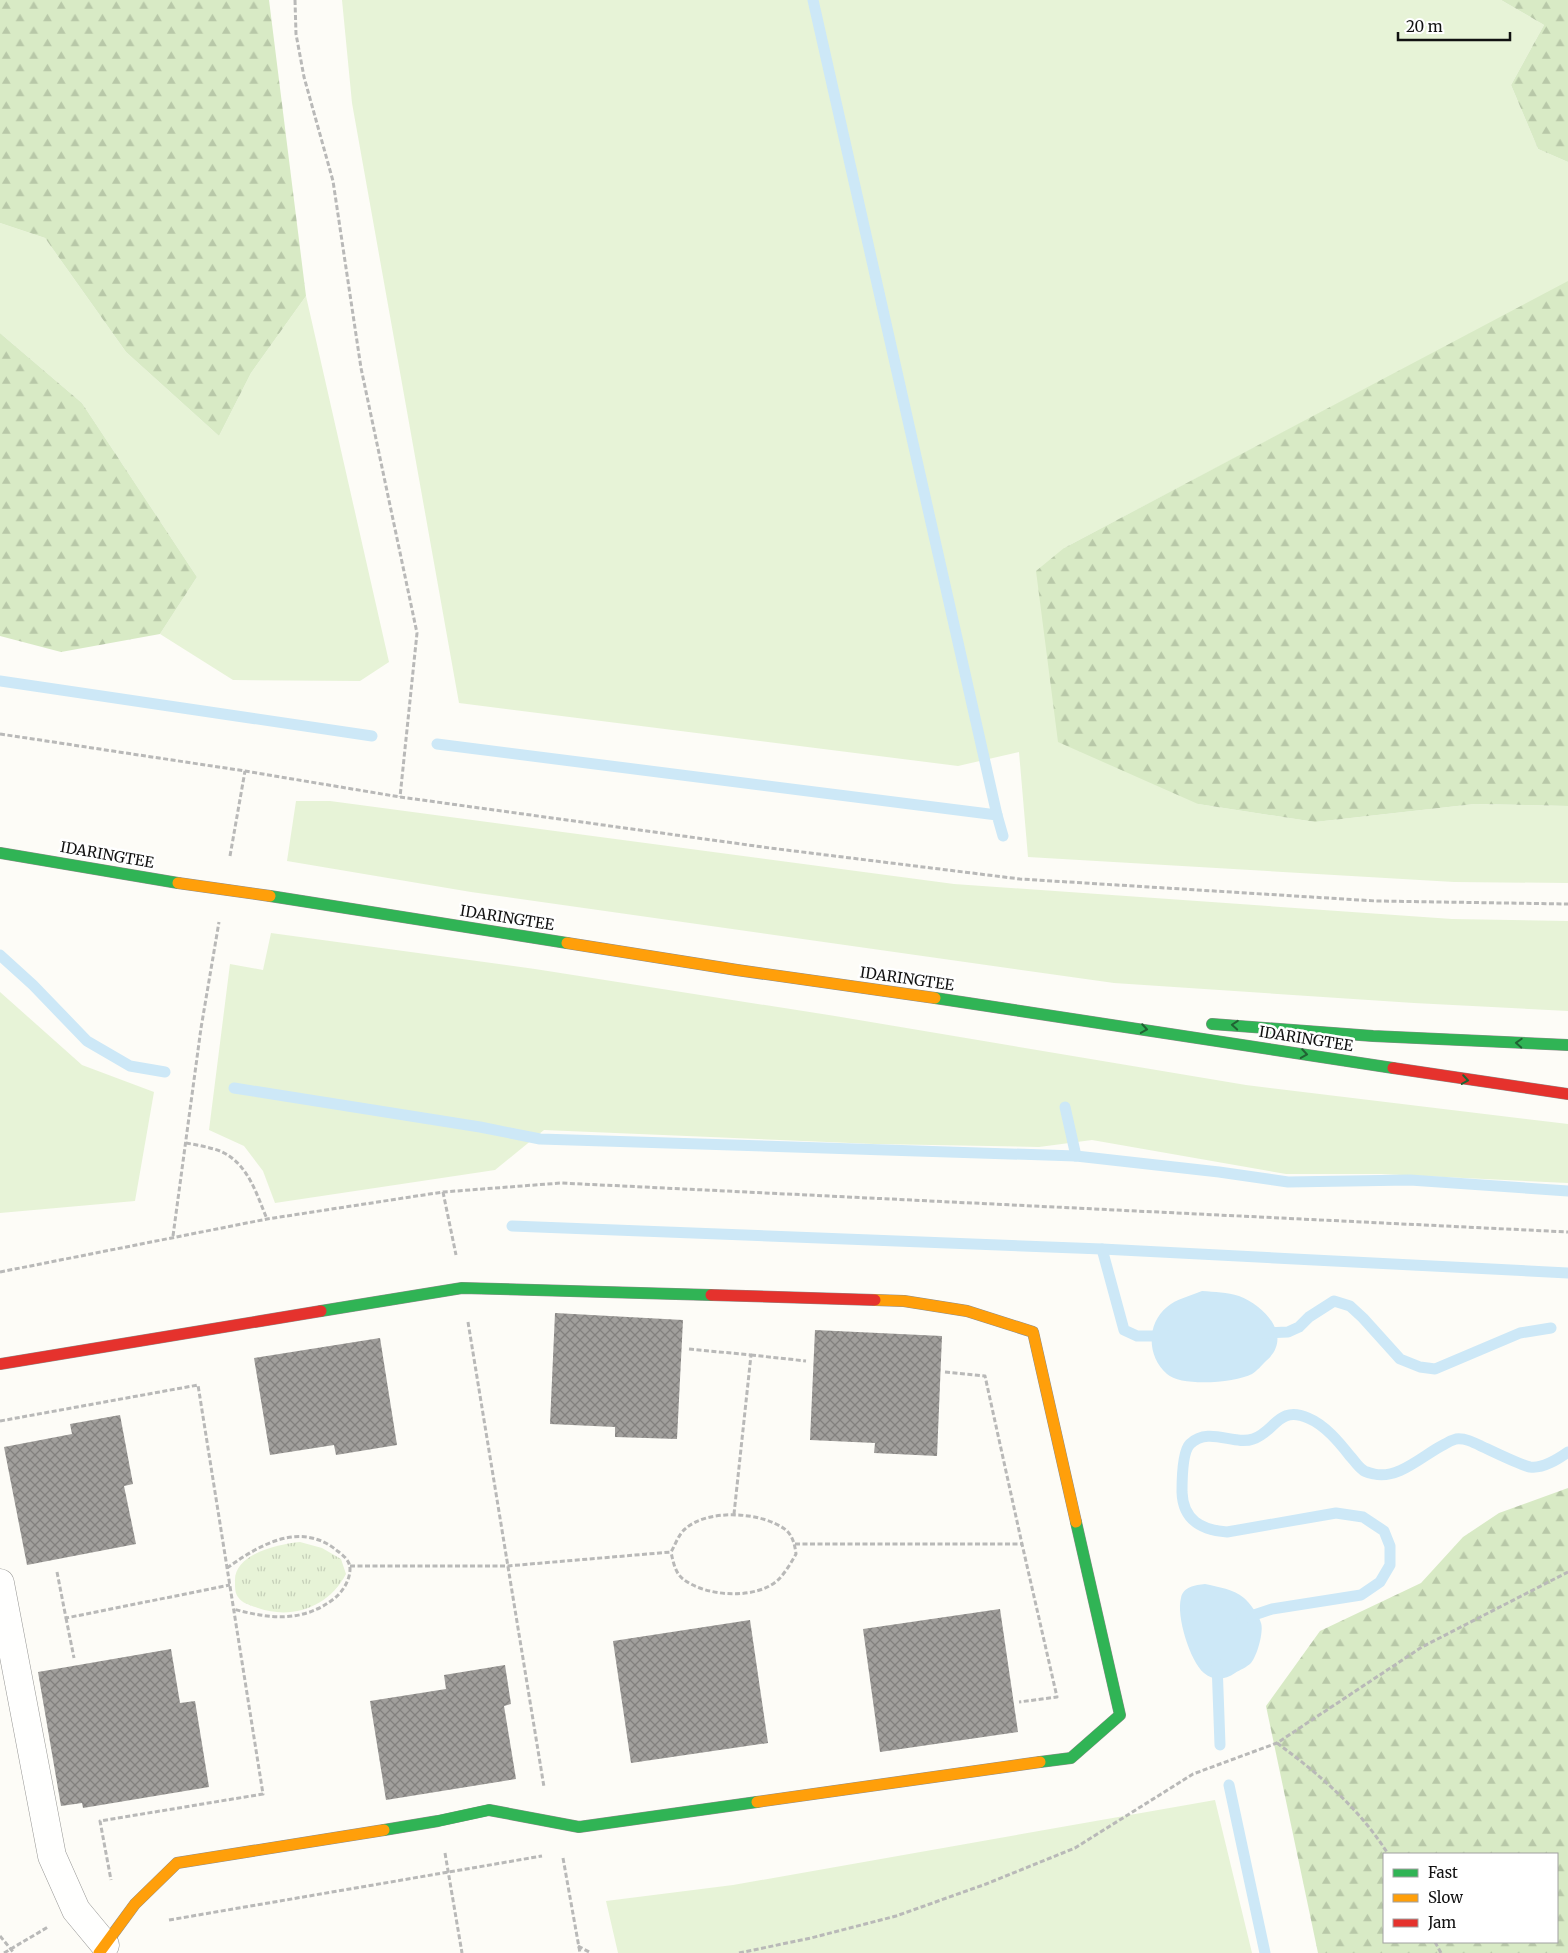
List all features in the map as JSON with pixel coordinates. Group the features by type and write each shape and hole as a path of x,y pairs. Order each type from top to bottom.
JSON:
{"street":[{"name":"IDARINGTEE","path":"0,853 178,883 737,970 1009,1008 1506,1086 1568,1094"},
{"name":"IDARINGTEE","path":"1009,1008 1147,1019"},
{"name":"IDARINGTEE","path":"1196,1022 1373,1036 1568,1045"},
{"path":"0,1364 462,1288 904,1301 967,1311 1033,1332 1120,1715 1071,1758 579,1827 489,1810 177,1864 136,1904 102,1949 76,1910 52,1856 0,1583"}],"path":[{"path":"295,0 296,34 304,77 333,181 361,368 417,633 400,797"},
{"path":"0,734 245,770 400,797 770,848 1020,879 1376,901 1568,904"},
{"path":"230,856 245,770"},
{"path":"173,1236 201,1028 221,914"},
{"path":"186,1143 218,1150 239,1164 249,1176 267,1219"},
{"path":"0,1272 173,1236 267,1219 443,1192 561,1184 1568,1232"},
{"path":"443,1192 462,1288 545,1793 557,1824 580,1953"},
{"path":"689,1349 806,1360"},
{"path":"734,1514 752,1355"},
{"path":"945,1372 985,1376 1057,1697 1019,1702"},
{"path":"0,1421 198,1385 263,1794 100,1821 112,1885"},
{"path":"734,1514 765,1520 786,1530 795,1544 796,1554 778,1580 762,1590 739,1594 722,1594 700,1588 683,1580 676,1570 670,1552 685,1529 707,1518 734,1514"},
{"path":"227,1568 262,1545 292,1537 311,1538 331,1546 347,1559 350,1566 347,1584 338,1595 310,1612 292,1617 261,1616 233,1609"},
{"path":"795,1544 1022,1544"},
{"path":"350,1566 507,1566 670,1552"},
{"path":"57,1572 74,1658"},
{"path":"739,1953 812,1938 896,1916 986,1884 1075,1848 1194,1774 1277,1743 1422,1647 1568,1572"},
{"path":"66,1618 230,1585"},
{"path":"1277,1743 1326,1781 1350,1806 1387,1853"},
{"path":"438,1820 462,1953"},
{"path":"168,1920 562,1853"},
{"path":"0,1936 14,1953"},
{"path":"578,1946 591,1953"}],"green space":[{"path":"0,0 269,0 306,296 251,373 219,436 126,352 45,238 0,223"},
{"path":"342,0 1501,0 1544,25 1511,85 1538,149 1568,162 1568,282 1064,548 1198,804 1315,822 1475,804 1568,806 1568,883 1454,882 1028,857 1019,752 958,766 459,703 352,103"},
{"path":"1501,0 1568,0 1568,162 1538,149 1511,85 1544,25"},
{"path":"0,223 45,238 126,352 219,436 251,373 306,296 389,662 360,681 233,680 160,634 197,577 82,403 0,333"},
{"path":"1568,281 1568,806 1475,804 1315,822 1198,804 1058,742 1036,571 1064,548"},
{"path":"0,333 82,403 197,577 160,634 61,652 0,636"},
{"path":"296,801 330,801 954,884 1452,919 1568,921 1568,1011 1114,983 471,892 287,861"},
{"path":"271,933 535,969 835,1016 1246,1085 1568,1124 1568,1183 1381,1174 1286,1174 1092,1140 1039,1147 874,1144 544,1130 495,1170 275,1203 263,1171 244,1146 209,1130 230,964 263,970"},
{"path":"0,992 82,1065 154,1092 135,1201 0,1213"},
{"path":"1568,1488 1568,1953 1318,1953 1266,1706 1320,1631 1421,1583 1463,1537 1499,1513"},
{"path":"300,1542 322,1548 341,1559 346,1574 330,1595 308,1608 284,1612 258,1608 240,1599 236,1592 235,1582 236,1572 241,1564 258,1552 280,1545"},
{"path":"1215,1800 1252,1953 618,1953 606,1901 733,1885"}],"water":[{"path":"1202,1291 1239,1296 1258,1307 1273,1323 1277,1333 1274,1352 1252,1374 1234,1380 1196,1382 1174,1378 1160,1367 1153,1350 1152,1331 1155,1322 1160,1314 1171,1304"},
{"path":"1205,1584 1236,1592 1240,1595 1251,1606 1262,1627 1256,1655 1251,1663 1223,1678 1208,1676 1199,1667 1189,1649 1182,1626 1180,1606 1182,1594 1190,1587"}],"building":[{"path":"555,1313 683,1320 677,1439 615,1437 615,1427 550,1424"},
{"path":"815,1330 942,1336 937,1456 874,1453 875,1443 810,1440"},
{"path":"380,1338 397,1445 336,1455 334,1445 270,1455 254,1358"},
{"path":"120,1415 133,1484 124,1486 136,1544 27,1565 4,1447 72,1434 70,1424"},
{"path":"1000,1609 1018,1732 880,1752 863,1629"},
{"path":"750,1620 768,1743 631,1763 613,1641"},
{"path":"171,1649 180,1703 195,1701 209,1787 83,1808 82,1803 61,1806 38,1672"},
{"path":"505,1665 511,1704 504,1706 516,1779 386,1800 370,1701 446,1689 444,1675"}],"waterway":[{"path":"813,0 997,815"},
{"path":"0,681 372,736"},
{"path":"437,744 997,815 1003,836"},
{"path":"0,955 33,985 87,1041 130,1066 165,1072"},
{"path":"234,1088 480,1127 540,1139 1076,1156 1219,1172 1288,1182 1410,1180 1568,1191"},
{"path":"1065,1107 1076,1156"},
{"path":"512,1226 1102,1249 1568,1273"},
{"path":"1102,1249 1124,1330 1137,1336 1167,1336"},
{"path":"1263,1333 1288,1332 1299,1327 1309,1317 1334,1301 1350,1306 1400,1359 1420,1367 1435,1369 1520,1333 1551,1328"},
{"path":"1242,1619 1272,1609 1361,1595 1380,1582 1390,1565 1390,1546 1384,1531 1363,1517 1336,1513 1227,1532 1202,1526 1195,1522 1186,1510 1182,1492 1185,1453 1190,1444 1197,1439 1213,1436 1238,1440 1253,1439 1267,1431 1283,1417 1298,1415 1308,1418 1326,1429 1364,1471 1383,1475 1402,1470 1437,1448 1456,1439 1472,1442 1530,1467 1545,1465 1568,1452"},
{"path":"1217,1663 1220,1745"},
{"path":"1229,1785 1265,1953"}],"traffic: fast":[{"path":"0,853 178,883"},
{"path":"270,896 567,943"},
{"path":"935,998 1393,1068"},
{"path":"1212,1024 1373,1036 1568,1045"},
{"path":"321,1311 462,1288 711,1295"},
{"path":"1040,1762 1071,1758 1120,1715 1076,1522"},
{"path":"384,1830 489,1810 579,1827 757,1802"}],"traffic: slow":[{"path":"178,883 270,896"},
{"path":"567,943 737,970 935,998"},
{"path":"875,1300 904,1301 967,1311 1033,1332 1076,1522"},
{"path":"757,1802 1040,1762"},
{"path":"99,1953 135,1904 177,1863 384,1830"}],"traffic: jam":[{"path":"1393,1068 1568,1094"},
{"path":"711,1295 875,1300"},
{"path":"0,1364 321,1311"}]}
